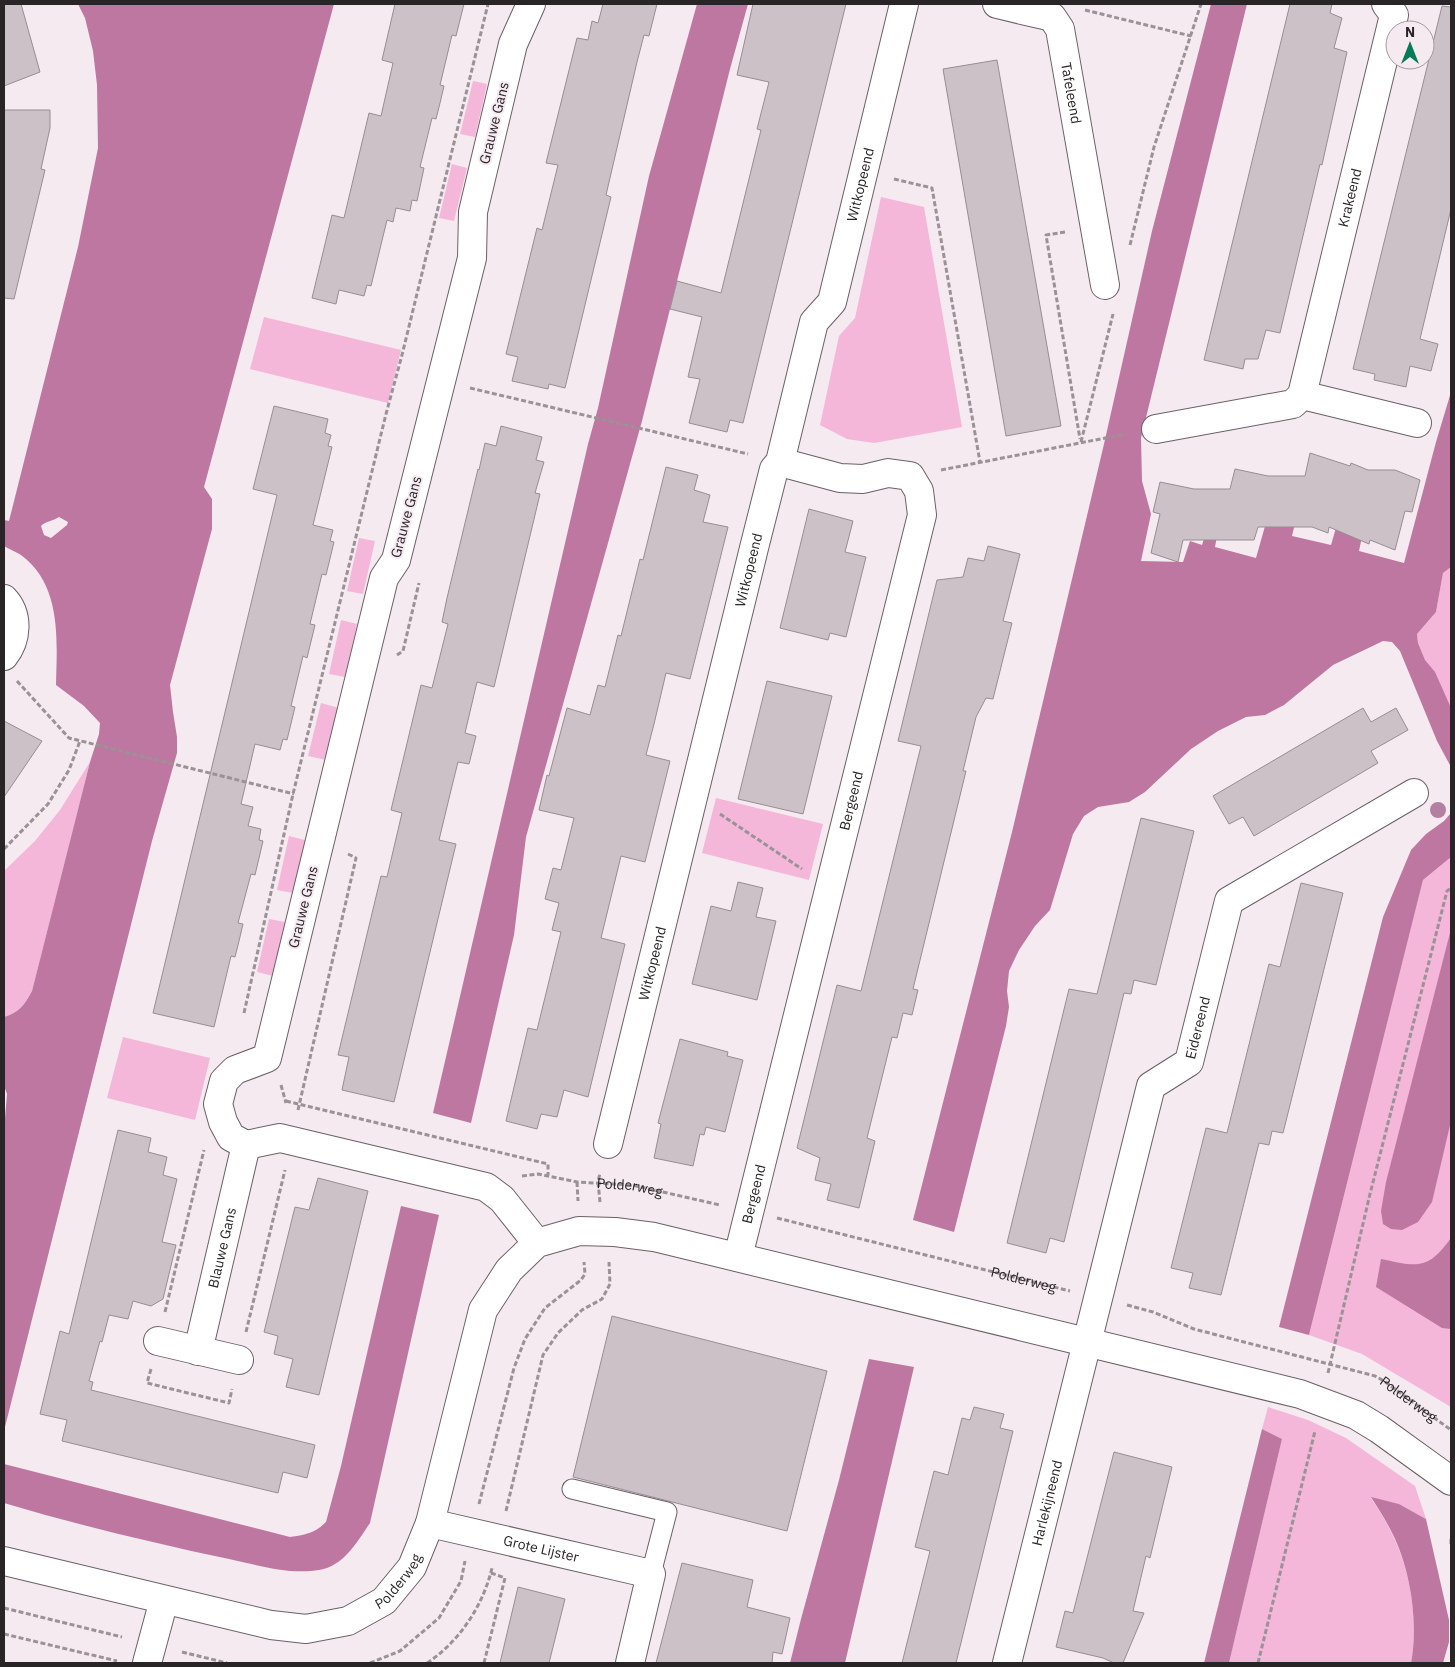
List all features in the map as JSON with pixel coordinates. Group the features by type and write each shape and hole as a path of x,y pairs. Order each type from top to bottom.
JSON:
{"street":[{"name":"Grauwe Gans","path":"267,1058 384,578 396,560 472,258 473,212 513,44 531,4"},
{"name":"Witkopeend","path":"608,1144 774,469 780,462 814,322 832,302 904,4"},
{"path":"997,4 1052,17"},
{"name":"Krakeend","path":"1302,395 1394,15 1386,4"},
{"name":"Tafeleend","path":"1052,17 1060,30 1095,228 1110,296"},
{"path":"1156,429 1293,404 1302,395 1417,423"},
{"path":"780,462 840,478 862,479 888,473 910,476"},
{"name":"Bergeend","path":"738,1257 922,515 919,491 910,476"},
{"path":"4,599 10,606 15,626 9,667"},
{"name":"Eidereend","path":"1088,1343 1151,1086 1189,1062 1229,901 1414,794"},
{"path":"267,1058 235,1070 224,1082 218,1104 223,1122 232,1137 246,1145 280,1138 486,1187 502,1199 537,1243"},
{"name":"Blauwe Gans","path":"198,1351 246,1145"},
{"name":"Polderweg","path":"4,1561 271,1625 306,1630 348,1621 384,1601 412,1567 430,1523 483,1310 509,1270 537,1243 592,1232 654,1237 1300,1394 1356,1415 1379,1428 1451,1481"},
{"path":"158,1341 239,1360"},
{"name":"Harlekijneend","path":"1007,1663 1088,1343"},
{"name":"Grote Lijster","path":"430,1523 651,1574"},
{"path":"630,1663 651,1574"},
{"path":"150,1654 164,1600"}],"lane":[{"path":"572,1489 667,1512 651,1574"}],"path":[{"path":"243,1016 294,794 488,4"},
{"path":"1129,251 1154,147 1201,4"},
{"path":"1052,17 1069,6 1191,36"},
{"path":"864,171 932,188 980,462"},
{"path":"1081,442 1046,235 1095,228"},
{"path":"1081,442 1110,296"},
{"path":"442,381 780,462"},
{"path":"910,476 1092,440"},
{"path":"393,658 403,651 420,575"},
{"path":"9,667 69,738 328,803"},
{"path":"4,849 48,804 69,770 80,741"},
{"path":"692,804 713,810 810,874 832,880"},
{"path":"286,1101 299,1105 356,858 348,855 350,845"},
{"path":"1258,1663 1307,1468 1370,1194 1447,891 1451,888"},
{"path":"267,1058 279,1076 286,1101 280,1138"},
{"name":"Polderweg","path":"299,1105 548,1164 548,1176 576,1182 632,1185 1153,1312 1194,1329 1375,1376 1451,1430"},
{"name":"Polderweg","path":"370,1663 400,1651 439,1618 461,1581 514,1368 525,1339 544,1308 581,1280 585,1274 592,1232 576,1182"},
{"path":"427,1663 442,1653 467,1625 491,1573 543,1356 558,1334 582,1310 602,1299 610,1284 609,1260 592,1232 598,1182"},
{"path":"1451,1539 1451,1546"},
{"path":"484,1663 505,1578 491,1573"},
{"path":"4,1608 150,1654 227,1663"},
{"path":"4,1634 126,1663"}],"shaded area":[{"path":"78,4 334,4 204,487 212,499 212,529 170,685 177,737 177,753 152,841 4,1431 4,1130 7,1094 4,1086 4,1017 14,1013 21,1007 32,991 90,762 99,734 100,723 84,706 56,685 56,632 50,598 44,582 34,567 21,555 4,546 4,520 9,521 78,247 98,148 97,85 93,51 85,18","holes":["59,517 68,522 51,538 44,535 41,526 45,523"]},
{"path":"697,4 748,4 642,421 526,837 514,935 471,1123 433,1113 588,444 598,408 649,176"},
{"path":"1211,4 1247,4 1141,438 1142,481 1151,514 1141,561 1183,562 1190,541 1202,545 1215,503 1223,504 1215,547 1256,558 1269,512 1301,498 1292,536 1331,545 1344,500 1368,508 1359,551 1404,563 1451,392 1451,567 1443,573 1436,612 1417,634 1418,643 1425,660 1435,672 1451,708 1451,767 1437,741 1400,651 1392,642 1383,641 1333,665 1284,705 1265,715 1246,717 1218,731 1191,749 1145,792 1129,802 1098,807 1084,816 1073,834 1050,910 1035,926 1019,950 1009,971 1007,991 1009,1007 1006,1026 954,1232 913,1220 1012,832 1104,444 1152,231"},
{"path":"473,81 487,84 475,137 460,134"},
{"path":"452,164 467,168 454,221 439,218"},
{"path":"881,197 924,207 962,427 874,443 847,439 820,425 839,336 855,318"},
{"path":"264,317 401,350 388,403 250,369"},
{"path":"359,538 375,541 363,594 347,591"},
{"path":"1451,567 1451,724 1418,643 1417,634 1436,612 1443,573"},
{"path":"341,620 357,624 345,677 329,674"},
{"path":"321,703 339,708 326,760 308,756"},
{"path":"90,762 32,991 21,1007 14,1013 4,1017 4,871 35,841 60,810"},
{"path":"716,798 823,824 809,880 702,853"},
{"path":"1451,813 1451,857 1423,880 1309,1335 1279,1327 1383,917 1411,850 1426,834 1444,821"},
{"path":"289,836 305,840 293,893 277,890"},
{"path":"1451,857 1451,1407 1362,1354 1309,1335 1423,880"},
{"path":"269,919 285,922 273,976 257,972"},
{"path":"1451,929 1451,1121 1432,1202 1418,1222 1402,1230 1391,1229 1383,1224 1381,1211 1386,1182"},
{"path":"123,1037 210,1058 195,1120 107,1098"},
{"path":"401,1206 439,1215 370,1523 349,1552 336,1564 328,1568 308,1571 274,1569 172,1547 4,1503 4,1464 290,1537 310,1533 318,1529 326,1522 341,1466"},
{"path":"1451,1238 1451,1329 1442,1328 1376,1287 1381,1259 1404,1264 1421,1264 1436,1256"},
{"path":"869,1359 914,1367 845,1663 790,1663 839,1480"},
{"path":"1268,1407 1308,1420 1346,1438 1415,1486 1426,1519 1399,1504 1371,1498 1385,1520 1396,1543 1407,1576 1411,1594 1414,1629 1411,1663 1229,1663 1282,1439 1262,1429"},
{"path":"1262,1429 1282,1439 1229,1663 1204,1663"},
{"path":"1371,1497 1399,1504 1426,1519 1449,1620 1449,1642 1443,1663 1411,1663 1414,1630 1411,1594 1407,1575 1396,1542"}],"building":[{"path":"4,4 21,4 40,72 4,86"},
{"path":"395,4 464,4 456,36 452,35 440,85 444,86 440,103 436,119 432,118 420,167 424,168 417,201 412,200 410,211 396,208 393,222 387,220 371,286 367,285 364,296 339,290 336,304 312,298 332,215 344,218 369,113 381,116 393,63 382,60"},
{"path":"603,4 657,4 649,36 644,35 637,62 606,195 611,197 565,388 549,384 548,389 512,381 518,357 506,354 537,228 542,230 558,165 546,163 577,38 588,40 592,21 598,23"},
{"path":"753,4 846,4 743,423 730,420 727,432 689,423 700,379 688,377 702,317 670,309 677,281 721,293 761,130 757,129 769,82 737,75"},
{"path":"1290,4 1332,4 1330,13 1342,18 1334,48 1347,52 1322,165 1320,164 1280,333 1266,330 1258,359 1245,359 1243,369 1204,360"},
{"path":"1442,6 1451,7 1451,209 1420,339 1438,344 1431,371 1410,366 1406,387 1374,380 1375,374 1353,369 1426,70 1435,70 1435,35"},
{"path":"997,60 1061,426 1006,436 943,69"},
{"path":"4,110 50,110 50,128 41,169 45,170 14,299 4,298"},
{"path":"274,406 328,419 325,433 331,435 328,446 332,447 313,525 333,530 330,541 334,542 326,575 322,574 310,624 315,625 307,658 303,656 291,706 295,707 287,740 283,739 280,750 255,744 241,804 253,807 248,826 261,829 259,840 263,841 255,875 251,874 238,923 243,924 235,957 231,956 214,1027 153,1013 277,495 253,489"},
{"path":"501,426 542,437 536,460 544,462 535,493 540,494 494,687 477,682 465,733 476,736 469,764 458,762 439,840 456,844 394,1102 342,1090 349,1057 338,1055 381,876 387,877 402,813 391,810 421,685 432,688 448,624 442,622 447,598 478,469 485,443 496,446"},
{"path":"1310,453 1350,466 1351,463 1368,470 1395,470 1420,480 1412,512 1405,511 1395,550 1370,540 1369,544 1329,527 1328,533 1312,527 1258,527 1254,540 1183,540 1178,562 1151,553 1160,514 1153,512 1160,482 1194,489 1230,489 1235,469 1268,476 1305,476"},
{"path":"666,467 698,475 694,490 710,495 703,522 728,527 690,679 666,673 646,755 670,761 645,862 621,856 601,938 625,944 588,1097 564,1090 557,1117 541,1114 537,1129 506,1121 528,1028 537,1030 561,932 552,930 559,903 545,899 553,868 561,870 574,818 539,810 547,775 549,776 567,708 590,715 598,685 605,687 618,635 621,636 640,559 643,560"},
{"path":"809,509 853,521 845,552 866,557 846,637 830,633 828,640 780,628"},
{"path":"988,546 1020,554 1003,621 1012,623 993,699 986,698 976,717 963,771 966,771 913,989 918,990 912,1015 903,1013 897,1038 892,1037 867,1138 875,1141 859,1208 827,1200 831,1184 815,1180 820,1158 797,1148 837,985 861,991 921,746 898,741 937,580 963,577 968,558 984,561"},
{"path":"767,681 832,696 803,814 738,799"},
{"path":"1363,708 1371,722 1396,708 1408,730 1371,751 1378,763 1254,836 1243,817 1229,824 1213,796"},
{"path":"4,721 42,741 4,797"},
{"path":"1141,818 1194,831 1156,985 1134,980 1131,994 1124,993 1064,1242 1050,1238 1046,1253 1007,1243 1069,989 1097,994"},
{"path":"738,882 763,888 756,917 776,921 757,1000 692,984 711,906 731,911"},
{"path":"1301,883 1343,893 1283,1133 1272,1131 1269,1145 1259,1143 1221,1295 1189,1288 1193,1273 1171,1268 1206,1128 1227,1133 1269,964 1280,967"},
{"path":"680,1039 728,1052 727,1056 743,1060 725,1132 706,1127 704,1135 700,1134 693,1166 654,1158 661,1124 658,1123"},
{"path":"118,1130 151,1138 148,1152 167,1157 163,1175 177,1179 162,1242 176,1245 163,1299 151,1306 133,1301 128,1319 109,1315 89,1381 93,1382 91,1390 315,1445 307,1478 283,1472 278,1493 62,1441 67,1420 40,1414 60,1331 69,1334"},
{"path":"318,1178 368,1191 319,1395 286,1387 293,1359 274,1354 278,1336 264,1332 295,1207 309,1210"},
{"path":"612,1316 827,1371 787,1531 573,1477"},
{"path":"974,1407 1004,1414 1000,1428 1013,1431 956,1663 902,1663 930,1551 915,1547 934,1471 948,1475 962,1418 970,1420"},
{"path":"1114,1452 1172,1467 1150,1558 1146,1556 1133,1611 1144,1613 1123,1663 1114,1663 1103,1658 1056,1647 1065,1611 1073,1613"},
{"path":"682,1563 753,1580 747,1607 790,1618 782,1654 773,1652 772,1663 656,1663"},
{"path":"518,1587 565,1599 549,1663 500,1663"}]}
